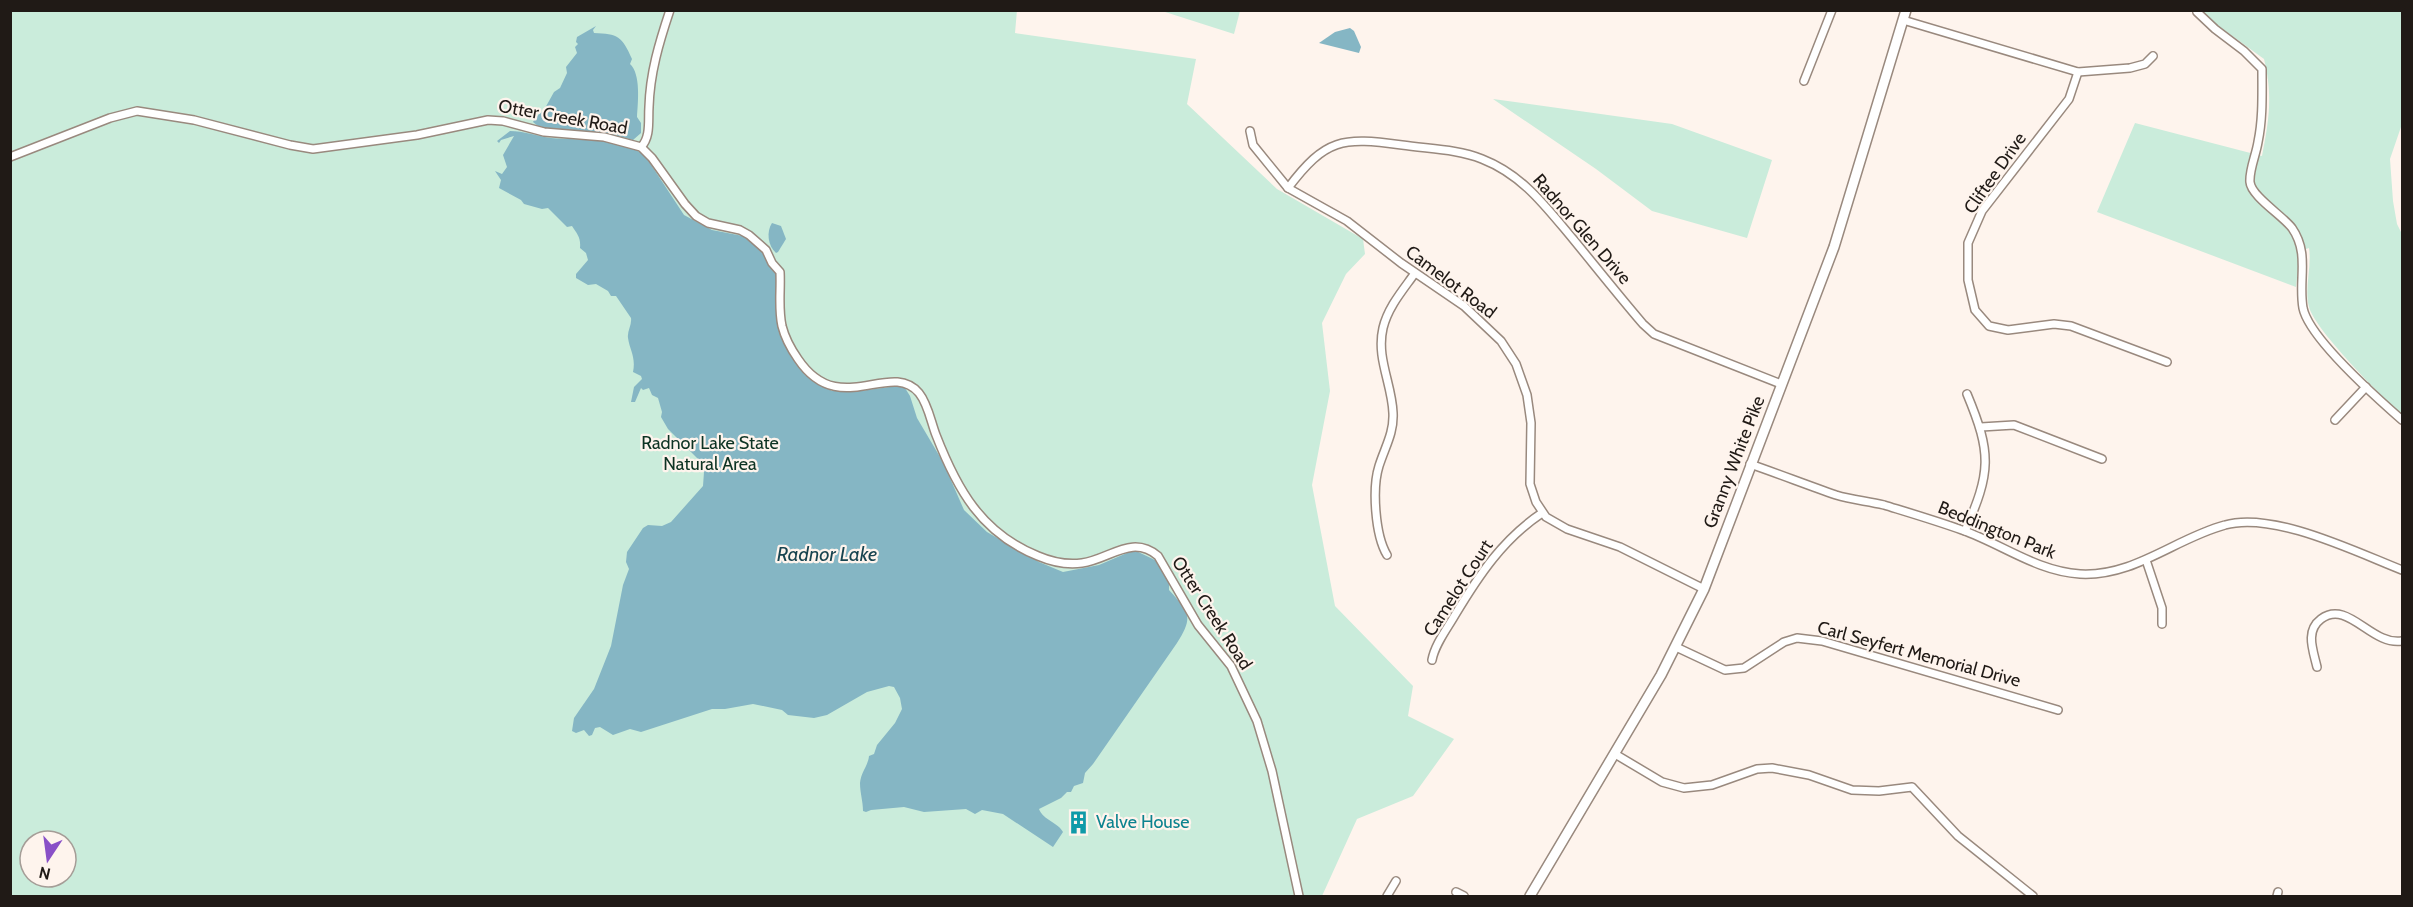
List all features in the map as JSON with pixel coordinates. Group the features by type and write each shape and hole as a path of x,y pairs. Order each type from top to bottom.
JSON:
{"main road":[{"name":"Granny White Pike","path":"1530,897 1676,647 1704,589 1848,207 1905,15"}],"street":[{"path":"641,147 648,138 649,94 656,51 670,10"},
{"path":"1804,81 1832,10"},
{"path":"2197,12 2262,69 2263,106 2259,141 2250,180 2251,189 2292,228 2304,250 2301,284 2304,310 2320,338 2366,387 2403,420"},
{"path":"1905,15 2078,72 2130,68 2145,64 2153,56"},
{"name":"Cliftee Drive","path":"2078,72 2064,106 1982,211 1977,222 1968,243 1968,280 1975,310 1989,326 2008,330 2054,324 2071,326 2167,362"},
{"name":"Otter Creek Road","path":"10,157 110,118 140,111 194,120 314,149 417,135 493,119 544,132 604,137 641,147 652,158 685,204 700,219 744,232 766,249 772,263 780,272 779,309 784,333 807,371 820,381 836,387 857,388 896,381 909,385 920,394 944,455 963,492 970,504 994,531 1036,555 1069,564 1085,563 1132,546 1144,548 1158,556 1198,625 1231,666 1257,721 1272,771 1299,897"},
{"name":"Camelot Road","path":"1250,131 1253,145 1288,188 1344,219 1415,273 1464,306 1492,330 1516,364 1522,378 1530,410 1530,484 1542,513"},
{"name":"Radnor Glen Drive","path":"1288,188 1318,154 1333,145 1350,141 1366,140 1418,147 1482,159 1512,174 1532,191 1642,324 1654,334 1781,384"},
{"path":"1388,555 1380,536 1376,489 1379,467 1392,434 1393,416 1392,400 1382,359 1381,337 1389,310 1415,273"},
{"path":"2335,420 2366,387"},
{"path":"1965,531 1986,472 1981,427 1967,394"},
{"path":"1981,427 2014,425 2102,459"},
{"name":"Beddington Park","path":"1750,464 1837,495 1883,505 1965,531 2027,561 2058,571 2082,574 2099,573 2146,560 2225,525 2255,521 2284,526 2403,570"},
{"path":"1542,513 1561,526 1612,543 1704,589"},
{"name":"Camelot Court","path":"1432,660 1434,651 1449,624 1489,561 1509,539 1542,513"},
{"path":"2146,560 2162,608 2162,624"},
{"path":"2317,667 2311,640 2312,628 2322,618 2334,613 2348,616 2386,641 2403,641"},
{"name":"Carl Seyfert Memorial Drive","path":"1676,647 1725,670 1744,668 1784,642 1797,638 1822,641 2058,710"},
{"path":"1615,754 1662,782 1684,788 1712,785 1757,769 1772,768 1809,775 1852,790 1879,791 1912,787 1958,836 2033,897"},
{"path":"1387,897 1396,881"},
{"path":"1456,892 1464,897"}],"green space":[{"name":"Radnor Lake State Natural Area","path":"1017,10 1015,33 1196,59 1187,104 1277,189 1363,239 1365,254 1346,274 1322,323 1330,391 1312,485 1335,606 1413,686 1408,716 1454,739 1413,796 1357,819 1322,896 11,896 10,11"},
{"path":"1162,11 1240,11 1234,34"},
{"path":"2198,11 2402,11 2402,124 2390,159 2393,201 2397,224 2402,234 2402,415 2338,350 2314,318 2308,300 2309,248 2300,251 2296,287 2097,212 2135,123 2262,156 2269,108 2264,59"},
{"path":"1493,99 1672,124 1772,160 1747,238 1652,211 1596,169"}],"water":[{"path":"596,26 594,33 609,34 622,41 632,59 630,64 636,74 638,89 637,117 641,123 641,133 633,140 607,133 547,128 533,122 544,110 554,92 560,88 567,73 566,67 577,53 575,47 578,44 577,37"},
{"path":"1350,28 1354,31 1361,47 1359,53 1319,43 1335,32"},
{"name":"Radnor Lake","path":"510,131 551,138 601,140 625,145 646,157 684,215 712,230 748,237 766,255 769,266 776,272 780,330 793,358 805,375 832,391 860,391 897,386 905,388 917,418 943,462 964,510 987,532 1039,562 1063,572 1099,565 1134,550 1155,560 1169,582 1169,590 1185,609 1186,626 1177,643 1085,773 1083,783 1074,786 1071,792 1067,792 1061,798 1039,809 1063,832 1053,847 1003,814 982,810 975,814 966,809 924,812 904,807 863,811 860,783 869,756 874,754 877,745 895,723 902,709 900,698 894,687 889,686 867,692 827,715 814,718 788,715 782,710 753,704 712,709 641,732 630,729 613,735 600,727 595,728 589,736 584,730 576,733 572,731 574,718 594,689 611,646 623,585 629,569 626,562 627,552 643,528 648,525 662,526 671,522 703,486 704,472 699,460 668,429 661,417 658,398 652,395 649,388 643,390 641,388 635,402 631,402 634,387 642,379 633,372 633,358 628,335 631,318 616,296 611,296 608,291 596,284 588,285 576,278 576,274 588,260 586,253 580,248 579,238 572,226 567,227 548,208 542,209 524,204 499,188 501,180 495,171 502,174 507,167 503,155 514,136 501,140 499,143 497,141"},
{"path":"772,223 781,226 786,239 776,253 769,239"}],"place":[{"name":"Valve House","path":"1078,822"}]}
